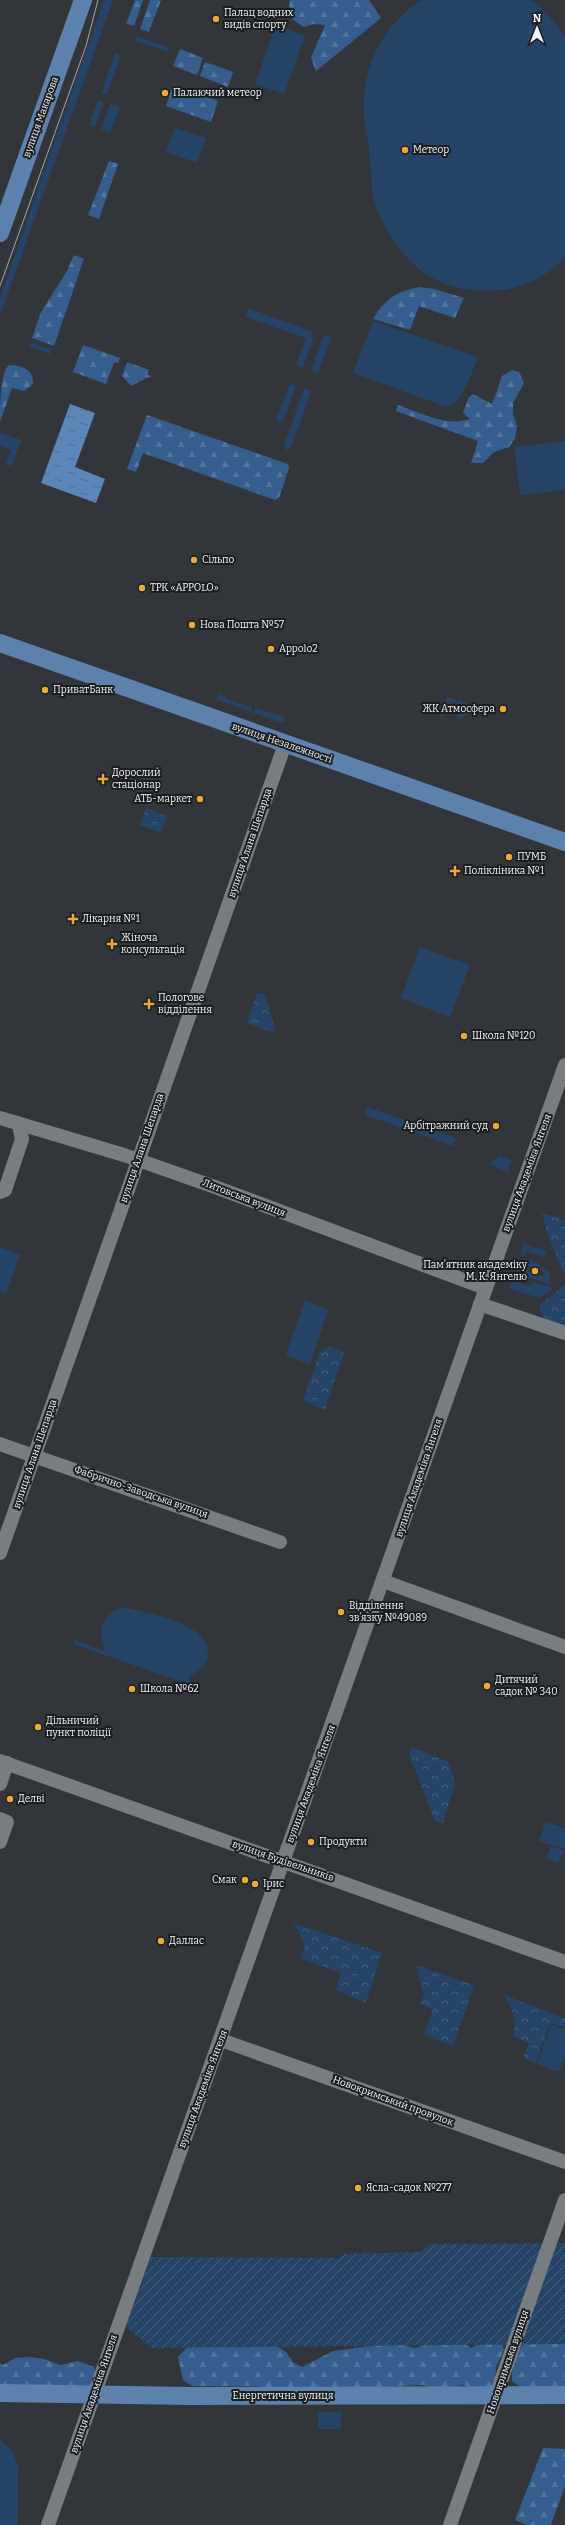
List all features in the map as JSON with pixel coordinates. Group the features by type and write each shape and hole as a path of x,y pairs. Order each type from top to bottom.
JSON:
{"main road":[{"name":"вулиця Макарова","path":"0,233 83,0"},
{"name":"вулиця Незалежності","path":"0,643 565,842"},
{"name":"Енергетична вулиця","path":"0,2394 565,2395"}],"street":[{"name":"вулиця Алана Шепарда","path":"0,1553 285,744"},
{"name":"вулиця Академіка Янгеля","path":"48,2525 565,1065"},
{"name":"Литовська вулиця","path":"0,1118 138,1160 485,1288"},
{"path":"0,1192 5,1190 22,1139 19,1125"},
{"path":"480,1304 565,1333"},
{"name":"Фабрично-Заводська вулиця","path":"0,1444 280,1542"},
{"path":"383,1581 565,1647"},
{"path":"0,1784 4,1762"},
{"name":"вулиця Будівельників","path":"4,1762 565,1962"},
{"path":"0,1819 7,1822 0,1842"},
{"name":"Новокримський провулок","path":"221,2040 565,2162"},
{"name":"Новокримська вулиця","path":"450,2525 565,2200"}],"green space":[{"path":"104,0 113,0 0,315 0,298"},
{"path":"135,0 143,0 134,26 126,24"},
{"path":"150,0 161,0 149,32 140,29"},
{"path":"290,0 369,0 381,18 316,71 311,58 325,25 313,24 304,27 288,16"},
{"name":"Метеор","path":"422,0 530,0 550,17 565,37 565,256 553,269 527,284 508,289 482,291 465,289 435,280 410,261 399,248 376,209 364,117 366,83 369,69 374,55 389,30 410,8"},
{"path":"276,25 305,36 284,94 255,84"},
{"path":"137,36 169,48 168,52 136,41 135,38"},
{"path":"180,49 203,58 197,75 173,66"},
{"path":"115,53 121,55 107,95 101,93"},
{"path":"205,62 233,72 228,87 200,76"},
{"path":"173,85 218,101 211,122 166,106"},
{"path":"98,100 104,102 95,127 89,125"},
{"path":"110,104 120,107 110,133 101,129"},
{"path":"175,128 206,138 197,163 166,152"},
{"path":"109,161 118,164 99,219 88,215"},
{"path":"74,255 84,259 54,346 32,338 41,312 67,271"},
{"path":"420,287 434,289 464,298 455,318 419,306 410,330 373,319 382,306 392,297 405,291"},
{"path":"248,308 311,331 313,340 303,367 296,365 306,338 245,317"},
{"path":"373,321 478,357 466,387 456,401 450,405 444,406 353,373"},
{"path":"324,335 331,337 318,373 311,371"},
{"path":"30,342 51,350 50,354 29,347"},
{"path":"83,345 120,358 118,363 114,362 106,384 73,372"},
{"path":"127,362 149,370 147,375 151,376 131,386 122,376"},
{"path":"9,365 26,369 32,375 33,384 24,391 12,388 0,422 2,382 6,369"},
{"path":"512,370 519,372 524,383 513,403 513,414 517,426 515,439 509,447 494,452 483,463 471,463 478,441 396,411 398,405 443,420 461,421 470,419 463,413 469,397 473,394 492,404 502,376"},
{"path":"290,384 296,386 283,422 276,420"},
{"path":"304,389 311,391 291,448 286,450 284,445"},
{"path":"147,415 288,464 289,468 279,498 275,500 143,453 136,472 127,469"},
{"path":"0,433 21,440 12,466 6,464 11,450 0,446"},
{"path":"565,441 565,490 520,495 514,447"},
{"path":"219,694 232,701 230,704 216,699"},
{"path":"447,697 456,700 455,703 450,701 447,710 452,713 451,715 448,713 440,718"},
{"path":"458,700 472,705 470,713 460,718 453,715 459,715 462,706 457,704"},
{"path":"233,701 252,708 251,712 231,704"},
{"path":"255,708 285,717 283,723 253,713"},
{"path":"146,808 167,816 161,833 140,825"},
{"path":"420,947 470,965 450,1017 401,998"},
{"path":"257,993 265,995 276,1033 247,1023"},
{"path":"367,1107 456,1138 453,1146 365,1115"},
{"path":"500,1156 512,1160 508,1172 489,1164"},
{"path":"542,1213 565,1220 565,1277 548,1235"},
{"path":"524,1244 547,1251 545,1257 526,1251 524,1256 520,1255"},
{"path":"0,1247 20,1255 6,1294 0,1292"},
{"path":"524,1258 540,1264 539,1267 550,1271 550,1284 531,1278 524,1281 518,1274 521,1268 543,1277 545,1272 522,1264"},
{"path":"512,1280 528,1286 536,1283 551,1287 552,1290 539,1298 509,1288"},
{"path":"565,1285 565,1325 553,1323 541,1316 539,1305"},
{"path":"305,1300 328,1310 310,1365 286,1355"},
{"path":"329,1346 344,1352 325,1410 303,1401 320,1352"},
{"path":"122,1608 129,1608 164,1617 190,1628 199,1635 206,1643 208,1658 200,1670 190,1676 189,1680 199,1684 197,1687 73,1644 74,1640 104,1651 105,1647 101,1634 103,1624 113,1612"},
{"path":"411,1747 449,1762 455,1784 443,1823 435,1821 409,1754"},
{"path":"546,1822 565,1828 565,1849 539,1841"},
{"path":"551,1846 565,1851 557,1863 546,1859"},
{"path":"294,1923 382,1953 366,2003 336,1990 341,1973 300,1958 305,1946"},
{"path":"416,1965 474,1985 453,2046 424,2035 433,2009 420,2004 424,1995"},
{"path":"504,1995 565,2018 565,2028 550,2023 536,2063 523,2058 529,2043 513,2036 515,2025 513,2014"},
{"path":"551,2024 565,2030 565,2056 559,2072 537,2064"},
{"path":"565,2243 565,2344 152,2348 126,2327 151,2257 339,2258 344,2254 420,2252 430,2244"},
{"path":"565,2330 565,2386 520,2387 512,2381 514,2361 531,2333"},
{"path":"192,2342 274,2344 286,2352 293,2362 302,2367 333,2351 394,2343 415,2348 429,2344 463,2343 471,2348 483,2342 502,2343 504,2350 496,2367 495,2382 492,2387 472,2388 463,2385 436,2389 423,2385 329,2389 313,2387 287,2390 255,2386 192,2386 183,2380 178,2357"},
{"path":"30,2357 44,2359 60,2365 78,2361 94,2367 97,2377 93,2389 0,2396 0,2363 3,2365 15,2358"},
{"path":"318,2412 341,2412 341,2429 318,2429"},
{"path":"0,2439 12,2451 18,2465 18,2525 0,2525"},
{"path":"543,2448 565,2449 565,2486 551,2525 527,2525 515,2520"}],"water":[{"path":"70,404 95,413 75,467 105,479 96,503 41,483"}],"tram line":[{"path":"0,286 86,46 98,0"}],"place":[{"name":"Палац водних видів спорту","path":"216,19"},
{"name":"Палаючий метеор","path":"165,93"},
{"name":"Метеор","path":"405,150"},
{"name":"Сільпо","path":"194,560"},
{"name":"ТРК «APPOLO»","path":"142,588"},
{"name":"Нова Пошта №57","path":"192,625"},
{"name":"Appolo2","path":"271,649"},
{"name":"ПриватБанк","path":"45,690"},
{"name":"ЖК Атмосфера","path":"503,709"},
{"name":"Дорослий стаціонар","path":"103,779"},
{"name":"АТБ-маркет","path":"200,799"},
{"name":"ПУМБ","path":"509,857"},
{"name":"Полікліника №1","path":"455,871"},
{"name":"Лікарня №1","path":"73,919"},
{"name":"Жіноча консультація","path":"112,944"},
{"name":"Пологове відділення","path":"149,1004"},
{"name":"Школа №120","path":"464,1036"},
{"name":"Арбітражний суд","path":"496,1126"},
{"name":"Пам'ятник академіку М. К. Янгелю","path":"535,1271"},
{"name":"Відділення зв’язку №49089","path":"341,1612"},
{"name":"Дитячий садок № 340","path":"487,1686"},
{"name":"Школа №62","path":"132,1689"},
{"name":"Дільничий пункт поліції","path":"38,1727"},
{"name":"Делві","path":"10,1799"},
{"name":"Продукти","path":"311,1842"},
{"name":"Смак","path":"245,1880"},
{"name":"Ірис","path":"255,1884"},
{"name":"Даллас","path":"161,1941"},
{"name":"Ясла-садок №277","path":"358,2188"}]}
